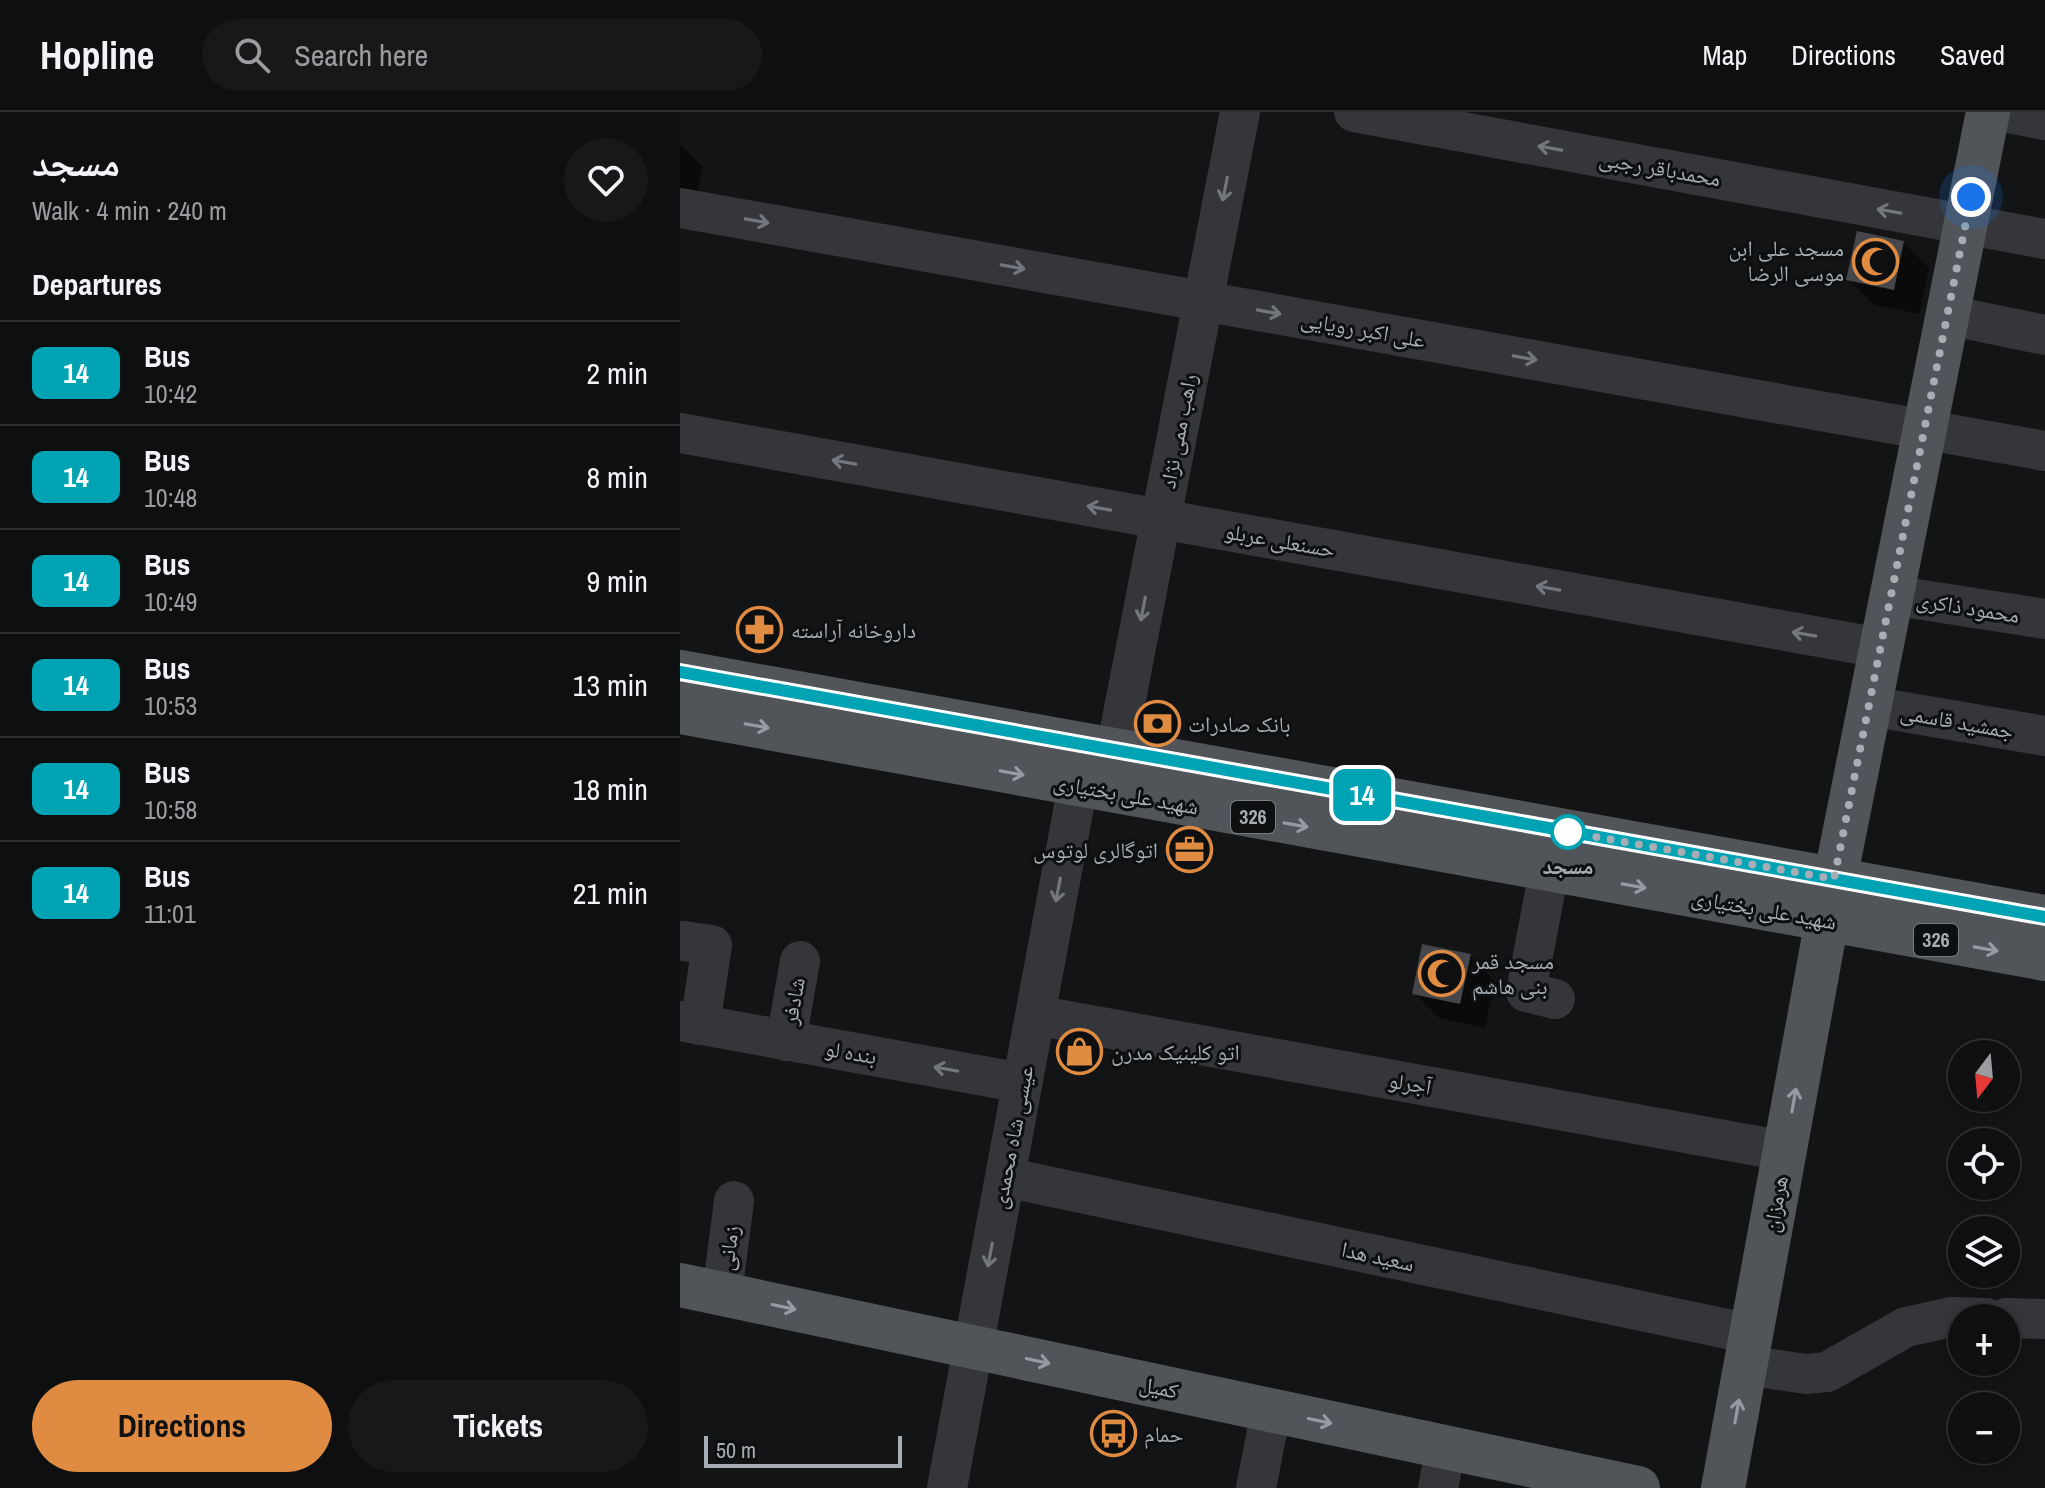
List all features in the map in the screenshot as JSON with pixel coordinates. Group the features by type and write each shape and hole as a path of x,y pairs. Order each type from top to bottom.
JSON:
{"main road":[{"name":"هرمزان","path":"1723,1488 1830,900 1988,112"},
{"name":"شهید علی بختیاری","path":"680,672 1100,775 1549,871 1830,900"},
{"name":"شهید علی بختیاری","path":"680,712 1100,775 1944,920 2045,959"},
{"name":"شهید علی بختیاری","path":"1944,920 2045,917"},
{"name":"کمیل","path":"701,1290 1271,1411 1442,1468 1638,1488"}],"street":[{"name":"راهب ممی نژاد","path":"1100,775 1161,519 1240,112"},
{"name":"محمدباقر رجبی","path":"1354,112 2045,239"},
{"path":"2003,112 2045,120"},
{"name":"علی اکبر رویایی","path":"680,208 2045,451"},
{"path":"1947,315 2045,335"},
{"name":"حسنعلی عربلو","path":"680,433 1881,648"},
{"name":"محمود ذاکری","path":"1891,595 2045,619"},
{"name":"جمشید قاسمی","path":"1869,706 2045,736"},
{"name":"عیسی شاه محمدی","path":"947,1488 1035,1015 1100,775"},
{"path":"1549,871 1526,992 1555,999"},
{"path":"683,941 712,945 690,1023"},
{"name":"شادفر","path":"786,1041 800,961"},
{"name":"آجرلو","path":"1035,1015 1785,1151"},
{"name":"بنده لو","path":"690,1023 1022,1083"},
{"name":"سعید هدا","path":"1005,1177 1748,1350 1806,1374 1827,1372 1906,1327 1948,1318"},
{"name":"زمانی","path":"701,1290 734,1201"},
{"path":"2020,1318 2045,1319"},
{"path":"1256,1488 1271,1411"}],"building":[{"name":"مسجد علی ابن موسی الرضا","path":"1857,231 1904,241 1894,290 1846,280"},
{"name":"مسجد قمر بنی هاشم","path":"1422,944 1471,954 1460,1004 1412,994"}],"bus line":[{"name":"14","path":"680,672 2045,917"}],"place":[{"name":"مسجد علی ابن موسی الرضا","path":"1875,261"},
{"name":"داروخانه آراسته","path":"760,630"},
{"name":"بانک صادرات","path":"1157,724"},
{"name":"مسجد","path":"1568,832"},
{"name":"اتوگالری لوتوس","path":"1189,850"},
{"name":"مسجد قمر بنی هاشم","path":"1441,974"},
{"name":"اتو کلینیک مدرن","path":"1080,1052"},
{"name":"حمام","path":"1113,1434"}],"route":[{"path":"1568,832 1834,879 1971,197"}]}
